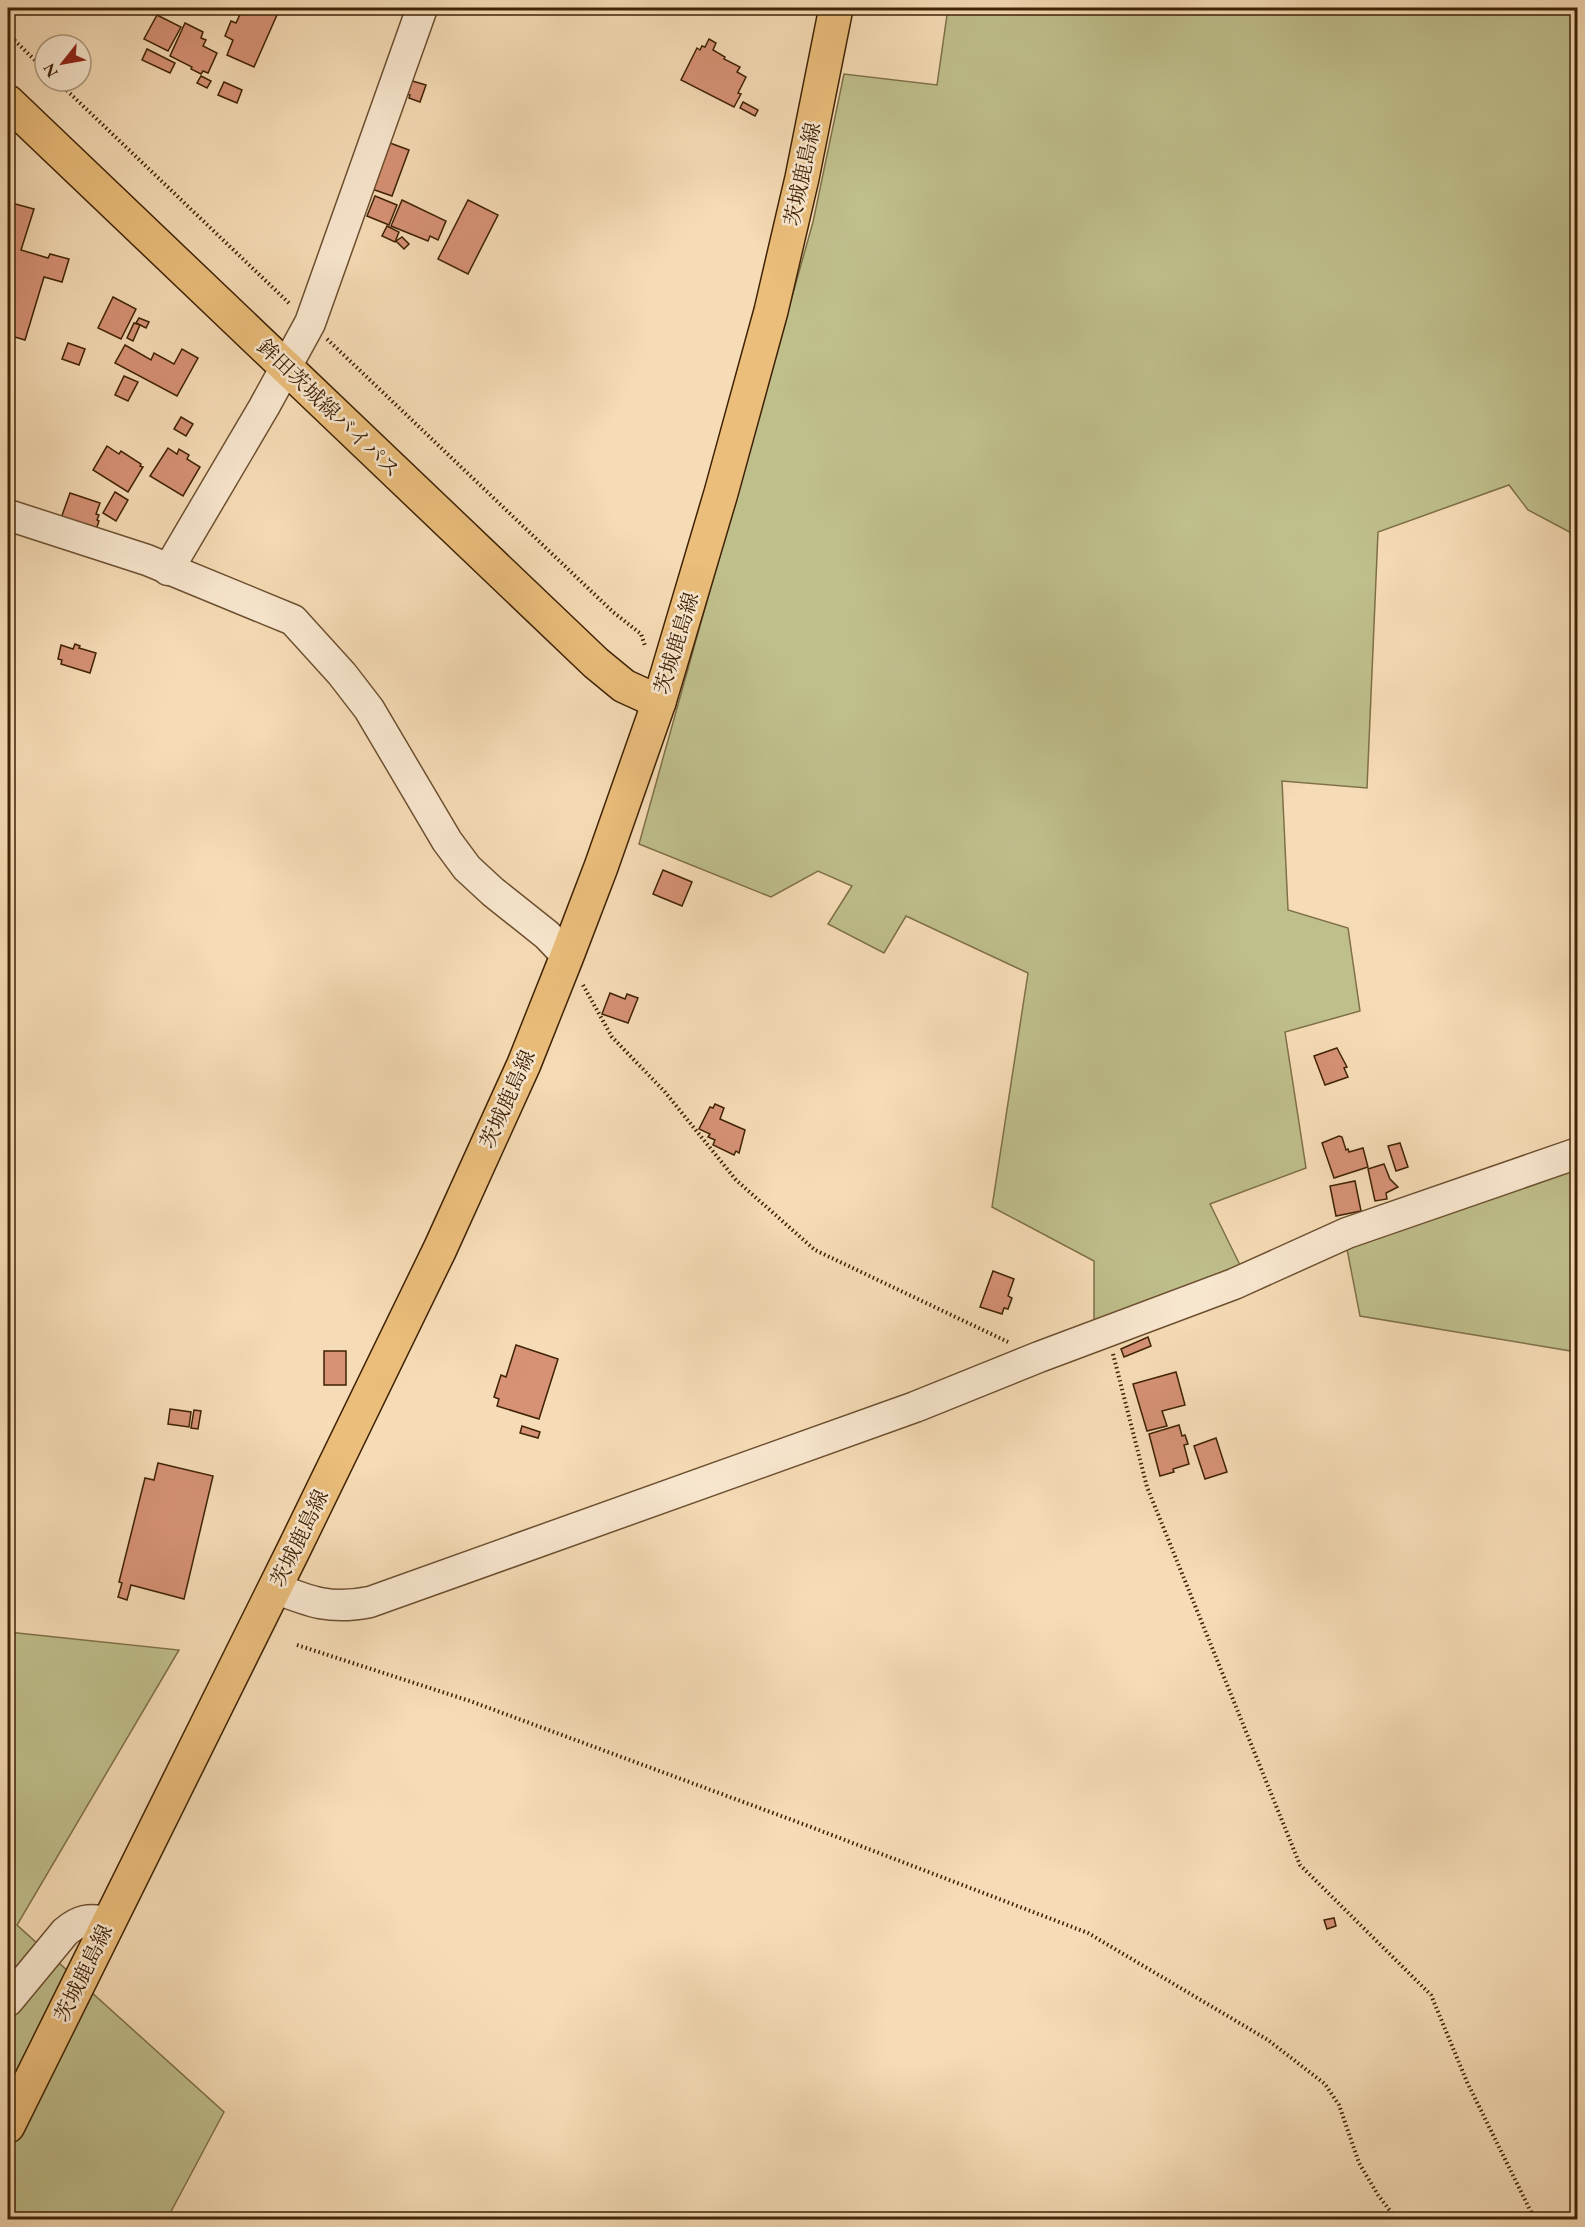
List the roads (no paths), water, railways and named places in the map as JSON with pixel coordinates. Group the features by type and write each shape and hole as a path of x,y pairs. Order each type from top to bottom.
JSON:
{"main road":[{"name":"茨城鹿島線","path":"8,2126 275,1588 454,1219 524,1064 567,956 659,702 724,483 771,311 802,178 836,8"},
{"name":"鉾田茨城線バイパス","path":"8,102 596,663 624,686 659,702"}],"street":[{"path":"168,570 310,323 422,8"},
{"path":"8,515 147,560 168,570 218,587 293,620 342,674 369,709 447,841 466,868 547,935 567,956"},
{"path":"275,1588 326,1605 340,1607 361,1604 915,1407 1039,1357 1234,1284 1347,1233 1578,1153"},
{"path":"8,2001 75,1923 84,1920 108,1922"}]}
